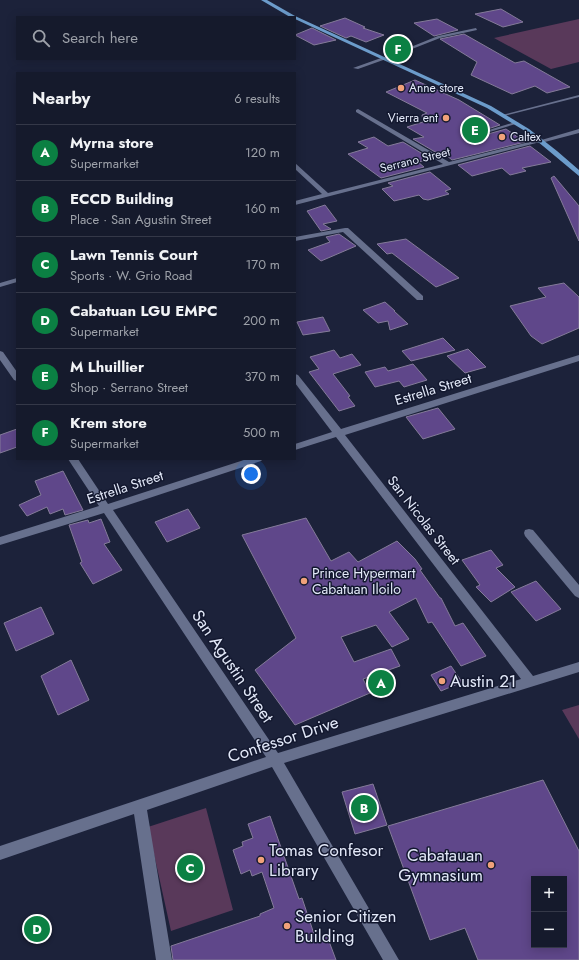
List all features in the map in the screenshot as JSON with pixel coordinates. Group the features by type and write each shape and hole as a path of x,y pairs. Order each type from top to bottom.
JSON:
{"main road":[{"path":"263,0 293,16"},
{"path":"296,17 473,99 504,115 541,141 579,174"}],"street":[{"path":"356,68 384,59"},
{"path":"358,111 448,164"},
{"name":"Serrano Street","path":"296,203 579,131"},
{"path":"296,166 328,195"},
{"path":"296,239 342,230 347,231 420,298"},
{"path":"0,285 16,280"},
{"path":"0,354 16,377"},
{"name":"Estrella Street","path":"296,447 579,358"},
{"name":"San Nicolas Street","path":"296,378 530,681"},
{"name":"San Agustin Street","path":"74,460 275,760 391,960"},
{"name":"Estrella Street","path":"0,541 255,460"},
{"path":"528,532 579,593"},
{"name":"Confessor Drive","path":"0,854 275,760 579,667"},
{"path":"140,806 164,960"}],"lane":[{"path":"384,59 439,37 476,29"},
{"path":"504,115 579,96"},
{"path":"468,137 516,123"}],"shaded area":[{"path":"579,19 579,62 551,69 494,38"},
{"path":"579,705 579,739 562,710"},
{"path":"206,808 233,910 171,931 148,827"}],"building":[{"path":"501,9 523,22 503,27 475,14"},
{"path":"345,18 365,27 363,28 384,35 366,42 351,36 346,38 320,26"},
{"path":"437,19 458,30 434,36 414,23"},
{"path":"312,28 336,40 314,45 296,35"},
{"path":"464,34 515,63 524,61 570,87 547,93 535,86 512,94 471,75 477,62 440,39"},
{"path":"415,80 459,100 500,125 466,136 466,138 470,139 506,129 525,142 452,160 446,155 442,156 413,139 424,137 407,127 423,122 422,115 427,113 386,92"},
{"path":"374,137 388,146 403,142 431,159 418,162 424,167 381,178 348,154 368,148 358,142"},
{"path":"530,146 551,162 522,168 526,171 510,175 502,168 472,176 458,165"},
{"path":"430,172 451,189 445,191 449,194 428,200 423,199 419,195 394,201 382,189 393,186 388,183"},
{"path":"554,176 579,206 579,241 551,178"},
{"path":"325,205 337,221 323,224 331,229 321,231 307,211"},
{"path":"339,234 356,246 321,261 308,250 330,242 326,237"},
{"path":"406,239 459,278 436,287 392,253 387,254 377,244"},
{"path":"564,283 579,297 579,328 542,344 531,336 510,306 546,297 538,288"},
{"path":"385,302 408,324 390,330 388,321 378,323 363,310"},
{"path":"323,317 330,331 303,335 297,322"},
{"path":"443,338 455,350 411,361 402,351"},
{"path":"468,349 486,367 465,373 447,356"},
{"path":"334,350 340,358 352,354 361,365 333,374 350,396 348,397 355,406 339,411 309,372 319,369 310,357"},
{"path":"413,364 427,380 404,387 399,381 375,387 365,372 385,367 388,371"},
{"path":"438,408 455,429 423,439 406,417"},
{"path":"16,429 16,447 0,453 0,435"},
{"path":"63,471 83,510 65,515 63,509 50,514 47,507 27,516 19,505 41,495 35,481"},
{"path":"188,509 200,528 167,542 155,522"},
{"name":"Prince Hypermart Cabatuan Iloilo","path":"306,518 331,561 349,552 358,562 397,541 415,559 422,569 420,570 441,598 455,626 463,623 486,656 461,666 432,622 428,623 416,598 389,612 409,639 392,647 376,625 341,637 354,662 391,649 400,666 363,679 370,693 295,725 255,670 296,638 242,535"},
{"path":"101,519 110,542 104,544 122,570 93,584 80,563 82,562 69,525 88,520 89,523"},
{"path":"491,550 503,565 496,568 515,587 491,602 476,587 480,585 462,560"},
{"path":"536,581 561,609 536,621 511,592"},
{"path":"41,607 54,634 16,651 4,623"},
{"path":"71,660 89,700 58,715 41,676"},
{"path":"451,666 462,682 441,691 431,675"},
{"name":"Cabatauan Gymnasium","path":"543,780 579,851 579,960 478,960 465,928 430,940 388,826"},
{"path":"373,784 387,825 355,834 342,792"},
{"path":"270,816 299,899 302,898 316,940 327,936 336,960 173,960 171,946 260,916 260,914 274,908 262,872 252,876 250,870 241,874 233,850 243,846 242,842 253,838 248,824"}],"place":[{"name":"Krem store","path":"398,49"},
{"name":"Anne store","path":"401,88"},
{"name":"Vierra ent","path":"446,118"},
{"name":"M Lhuillier","path":"475,130"},
{"name":"Caltex","path":"502,137"},
{"name":"Prince Hypermart Cabatuan Iloilo","path":"304,581"},
{"name":"Austin 21","path":"442,681"},
{"name":"Myrna store","path":"381,683"},
{"name":"ECCD Building","path":"364,808"},
{"name":"Tomas Confesor Library","path":"261,860"},
{"name":"Cabatauan Gymnasium","path":"491,865"},
{"name":"Lawn Tennis Court","path":"190,868"},
{"name":"Senior Citizen Building","path":"287,926"},
{"name":"Cabatuan LGU EMPC","path":"37,929"}]}
